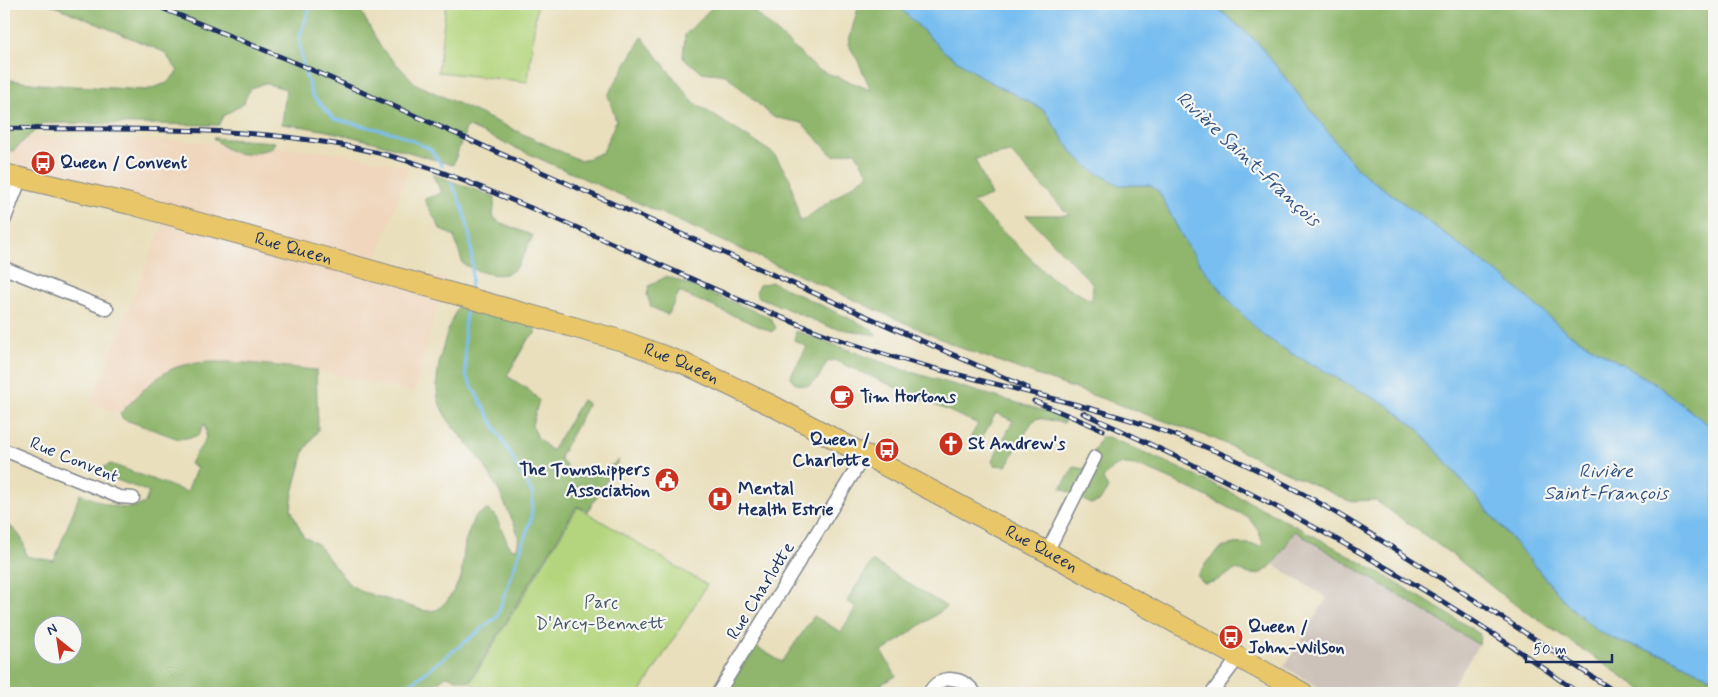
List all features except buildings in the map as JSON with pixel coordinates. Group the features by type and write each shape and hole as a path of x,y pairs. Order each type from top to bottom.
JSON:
{"main road":[{"name":"Rue Queen","path":"12,176 233,232 645,348 731,384 1048,552 1303,693"}],"street":[{"path":"4,221 12,176"},
{"path":"4,268 108,309"},
{"name":"Rue Convent","path":"4,450 119,497 133,498"},
{"name":"Rue Charlotte","path":"718,693 864,456"},
{"path":"1048,552 1095,458"},
{"path":"1212,693 1238,658"},
{"path":"929,693 941,681 955,679 970,685 975,693"}],"shaded area":[{"path":"12,137 170,140 299,149 340,153 409,167 376,260 445,279 414,393 316,370 203,362 133,400 120,414 90,403 170,206 14,164"},
{"path":"1295,531 1479,645 1447,693 1329,693 1284,667 1327,598 1274,565"}],"green space":[{"path":"50,4 357,4 381,48 416,84 581,161 603,152 616,121 608,95 642,37 693,102 774,154 790,179 800,222 869,174 854,151 833,156 802,123 773,117 726,75 702,72 683,58 685,35 715,4 746,4 817,69 871,90 848,44 858,8 855,4 896,4 945,52 983,78 1044,110 1072,152 1120,185 1150,185 1159,192 1185,242 1289,352 1387,405 1419,430 1568,605 1598,631 1621,642 1667,656 1707,676 1714,677 1714,693 1647,693 1506,598 1454,556 1375,500 1349,501 1215,439 961,348 467,126 453,165 347,135 282,124 286,89 264,83 250,89 243,104 223,116 219,125 43,123 13,151 4,150 4,79 38,84 146,90 167,83 178,71 164,52","holes":["1010,152 1069,215 1026,215 1093,284 1092,301 1051,278 972,202 991,196 975,159"]},
{"path":"446,4 537,4 528,82 438,72"},
{"path":"1213,4 1714,4 1714,429 1654,383 1565,331 1506,279 1357,169 1257,42"},
{"path":"213,138 275,142 271,149 240,154 228,150"},
{"path":"432,174 495,197 493,217 499,222 533,236 520,262 513,270 499,275 484,273 463,264 454,236 441,230 424,199 442,193"},
{"path":"667,276 765,315 771,319 776,328 772,332 679,292 668,315 651,307 647,295 649,286"},
{"path":"772,282 874,330 876,335 830,327 759,297 756,292 759,285"},
{"path":"464,305 535,325 535,334 528,339 507,376 529,390 539,400 532,425 538,438 552,451 582,400 588,404 560,457 574,474 580,477 594,475 619,460 588,511 577,506 469,682 446,676 429,689 427,693 4,693 4,522 20,536 24,544 26,556 54,561 80,494 104,504 121,508 129,508 145,503 149,492 106,476 102,468 111,464 187,492 197,467 190,464 205,440 206,430 204,424 198,436 179,439 123,419 120,414 155,380 168,371 182,366 219,362 316,370 318,430 304,451 293,493 291,509 303,536 317,544 349,584 363,592 426,611 437,610 448,600 461,578 465,542 474,517 487,510 495,515 510,548 517,549 517,531 496,486 480,459 447,418 438,397 438,371 444,342 458,307"},
{"path":"796,331 904,370 1048,412 1065,418 1064,423 1038,418 1032,422 1006,466 994,465 992,461 1013,421 996,413 978,445 970,445 969,440 978,424 834,360 827,362 817,380 807,386 796,384 790,377 807,347 794,340"},
{"path":"1101,437 1108,437 1205,480 1345,553 1480,634 1479,645 1295,531 1272,565 1265,571 1257,574 1248,574 1237,569 1214,582 1204,583 1197,576 1216,552 1230,545 1248,544 1260,546 1263,544 1259,532 1248,517 1166,477 1134,465 1124,464 1109,471 1103,479 1108,488 1100,501 1091,504 1061,488 1074,467 1084,469"},
{"name":"Parc D'Arcy-Bennett","path":"578,507 707,585 640,693 487,693 470,683"},
{"path":"872,561 947,607 882,652 896,676 865,693 725,693 755,646 782,662 814,616 841,632 856,607 847,601"}],"water":[{"name":"Rivière Saint-François","path":"896,4 1213,4 1257,42 1357,169 1506,279 1565,331 1654,383 1714,429 1714,677 1707,676 1667,656 1621,642 1598,631 1568,605 1419,430 1387,405 1289,352 1263,335 1233,305 1185,242 1159,192 1150,185 1120,185 1093,171 1072,152 1044,110 983,78 945,52"}],"waterway":[{"path":"311,4 299,39 303,66 312,95 334,119 398,134 430,149 442,166"},
{"path":"451,183 467,221 470,236 472,264 470,291"},
{"path":"391,693 413,682 497,617 531,519 533,494 466,376 464,330 467,305"}],"railway":[{"path":"152,4 303,66 1028,388"},
{"path":"4,128 209,131 261,134 312,140 362,149 436,170 550,216 714,289 838,339 928,367 1110,414 1155,428 1226,456 1281,482 1360,528 1617,693"},
{"path":"1034,401 1103,430"},
{"path":"1083,413 1212,474 1338,540 1461,613 1578,693"}],"place":[{"name":"Queen / Convent","path":"43,163"},
{"name":"Tim Hortons","path":"842,397"},
{"name":"St Andrew's","path":"951,444"},
{"name":"Queen / Charlotte","path":"887,450"},
{"name":"The Townshippers Association","path":"667,480"},
{"name":"Mental Health Estrie","path":"720,499"},
{"name":"Queen / John-Wilson","path":"1231,637"}]}
